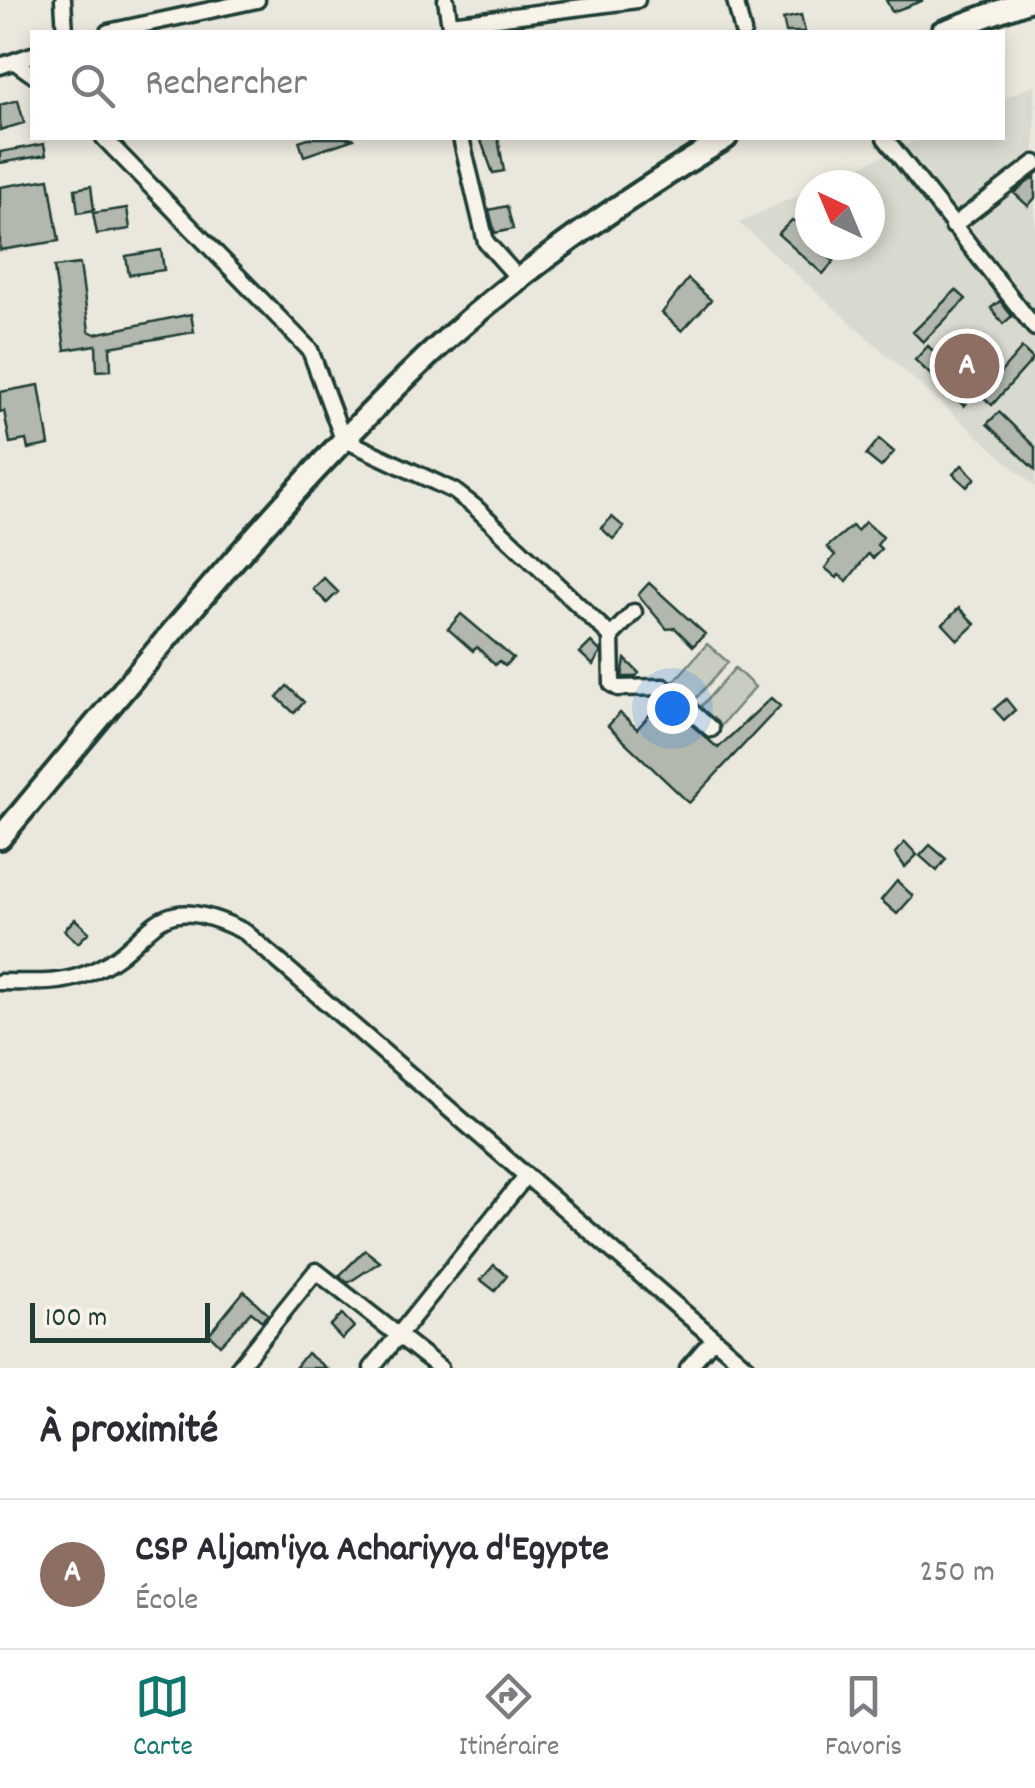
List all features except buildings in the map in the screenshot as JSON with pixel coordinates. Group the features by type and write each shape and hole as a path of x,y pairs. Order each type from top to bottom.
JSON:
{"highway":[{"path":"948,30 1030,0"},
{"path":"0,838 218,578 342,440 430,355 518,279 616,206 723,140"}],"street":[{"path":"63,0 65,30"},
{"path":"116,30 232,2 257,0"},
{"path":"446,0 451,28 637,0"},
{"path":"735,0 742,30"},
{"path":"106,140 310,350 342,440 454,491 611,636"},
{"path":"461,140 486,242 518,279"},
{"path":"887,140 1035,328"},
{"path":"953,226 1035,162"},
{"path":"634,612 611,636 612,684 618,688 664,686 711,729"},
{"path":"0,982 46,983 86,974 114,958 149,925 201,912 260,943 748,1368"},
{"path":"372,1368 526,1176"},
{"path":"238,1368 316,1271 440,1368"},
{"path":"688,1368 714,1338"}],"shaded area":[{"path":"1035,84 1035,487 739,223 795,196 795,260 885,260 885,170 852,170 917,140 1005,140 1005,98"},
{"path":"707,644 728,662 690,705 670,686"},
{"path":"735,668 755,687 718,729 697,711"}],"place":[{"name":"CSP Aljam'iya Achariyya d'Egypte","path":"967,366"}]}
